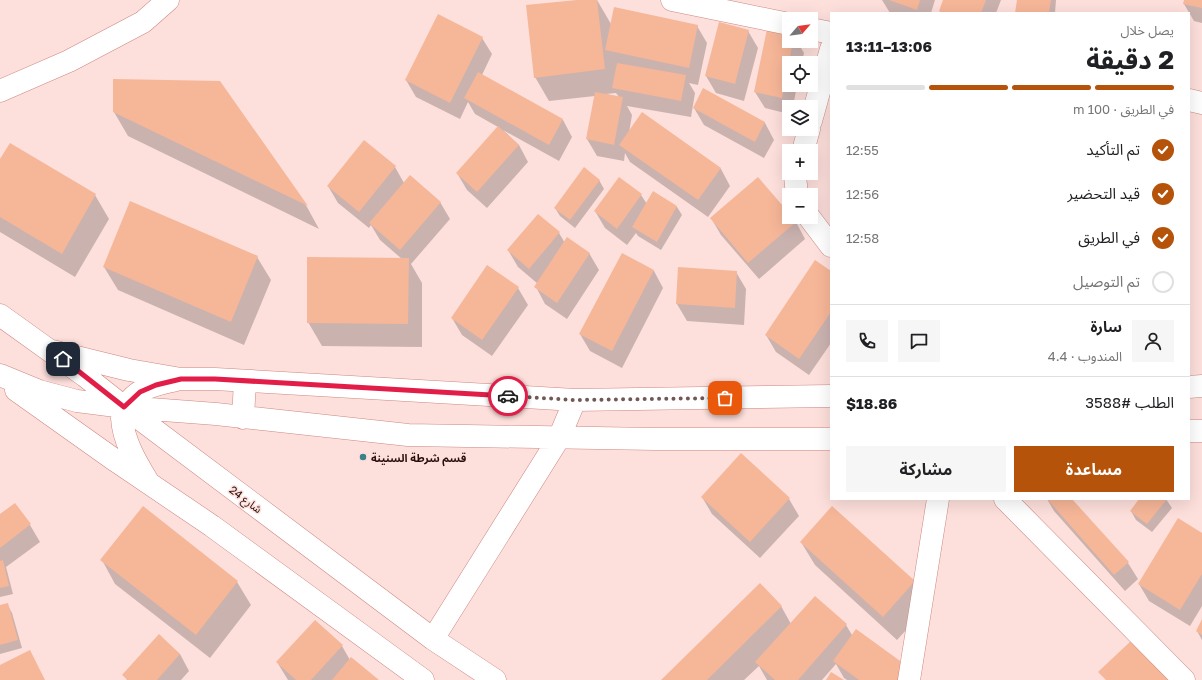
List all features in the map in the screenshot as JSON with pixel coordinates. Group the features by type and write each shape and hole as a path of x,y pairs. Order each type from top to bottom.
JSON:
{"street":[{"path":"0,91 69,62 143,22 168,0"},
{"path":"672,0 782,23"},
{"path":"818,30 830,33"},
{"path":"817,100 830,53"},
{"path":"1190,100 1202,103"},
{"path":"814,224 830,245"},
{"name":"شارع 24","path":"0,315 52,351 124,407 433,639 494,680"},
{"path":"52,351 129,370 181,379 245,381 574,400 830,396"},
{"path":"0,375 39,391 78,401 124,407 216,414 408,435 559,438 830,439"},
{"path":"0,379 212,526 423,680"},
{"path":"150,484 135,460 125,434 122,417 124,407 140,392 156,385 181,379"},
{"path":"243,418 245,381"},
{"path":"1190,387 1202,386"},
{"path":"433,639 559,438 574,400"},
{"path":"177,447 179,427 188,420 216,414"},
{"path":"1190,431 1202,431"},
{"path":"910,680 938,500"},
{"path":"1006,500 1184,680"}],"building":[{"path":"577,0 597,0 605,69 534,78 526,5"},
{"path":"889,0 920,0 917,10"},
{"path":"943,0 986,0 981,12 939,11"},
{"path":"1017,0 1051,0 1049,12 1015,12"},
{"path":"1184,0 1202,0 1202,8 1183,4"},
{"path":"614,7 698,25 689,68 605,50"},
{"path":"438,14 483,37 450,103 405,80"},
{"path":"719,22 749,30 735,84 705,76"},
{"path":"767,29 782,32 782,48 792,48 790,56 782,56 782,98 754,92"},
{"path":"617,63 686,75 681,101 612,88"},
{"path":"478,72 563,119 549,145 464,98"},
{"path":"113,79 220,81 308,206 113,112"},
{"path":"703,88 765,122 755,142 693,108"},
{"path":"595,92 623,97 614,145 586,139"},
{"path":"642,112 721,168 698,200 619,145"},
{"path":"498,126 519,145 477,192 456,173"},
{"path":"364,140 396,166 359,212 327,186"},
{"path":"10,143 96,194 62,254 0,217 0,159"},
{"path":"584,167 600,180 570,220 554,208"},
{"path":"410,175 441,202 400,250 369,223"},
{"path":"619,177 642,194 617,229 594,211"},
{"path":"758,177 782,205 782,224 794,224 748,263 710,218"},
{"path":"653,191 677,206 657,242 632,227"},
{"path":"130,201 258,256 231,322 103,267"},
{"path":"538,214 560,232 529,269 507,250"},
{"path":"567,237 590,253 557,303 534,287"},
{"path":"622,253 654,270 612,351 579,334"},
{"path":"307,257 409,258 408,324 307,323"},
{"path":"815,260 830,270 830,313 799,359 765,335"},
{"path":"487,265 519,287 482,340 451,318"},
{"path":"678,267 737,271 735,308 676,304"},
{"path":"741,453 790,498 750,542 701,497"},
{"path":"1048,500 1073,500 1129,562 1114,575"},
{"path":"1138,500 1166,500 1147,524 1130,511"},
{"path":"15,503 31,524 0,548 0,514"},
{"path":"143,506 238,581 196,635 100,560"},
{"path":"832,506 915,581 883,617 800,542"},
{"path":"1178,518 1202,533 1202,574 1180,610 1138,584"},
{"path":"3,560 9,586 0,588 0,561"},
{"path":"760,583 782,606 707,680 661,680"},
{"path":"815,596 847,624 798,680 775,680 755,662"},
{"path":"8,603 18,640 0,645 0,605"},
{"path":"1202,619 1202,635 1196,631"},
{"path":"315,620 343,645 311,680 296,680 276,662"},
{"path":"856,629 907,666 897,680 859,680 833,661"},
{"path":"159,634 180,654 157,680 128,680 122,675"},
{"path":"1132,640 1170,680 1106,680 1098,672"},
{"path":"30,650 45,680 0,680 0,665"},
{"path":"351,657 379,680 332,680"},
{"path":"831,672 844,680 826,680"}],"way so far":[{"path":"508,396 574,400 725,398"}],"place":[{"name":"قسم شرطة السنينة","path":"363,457"}],"route":[{"path":"63,359 124,407 140,392 156,385 181,379 215,379 508,396"}]}
